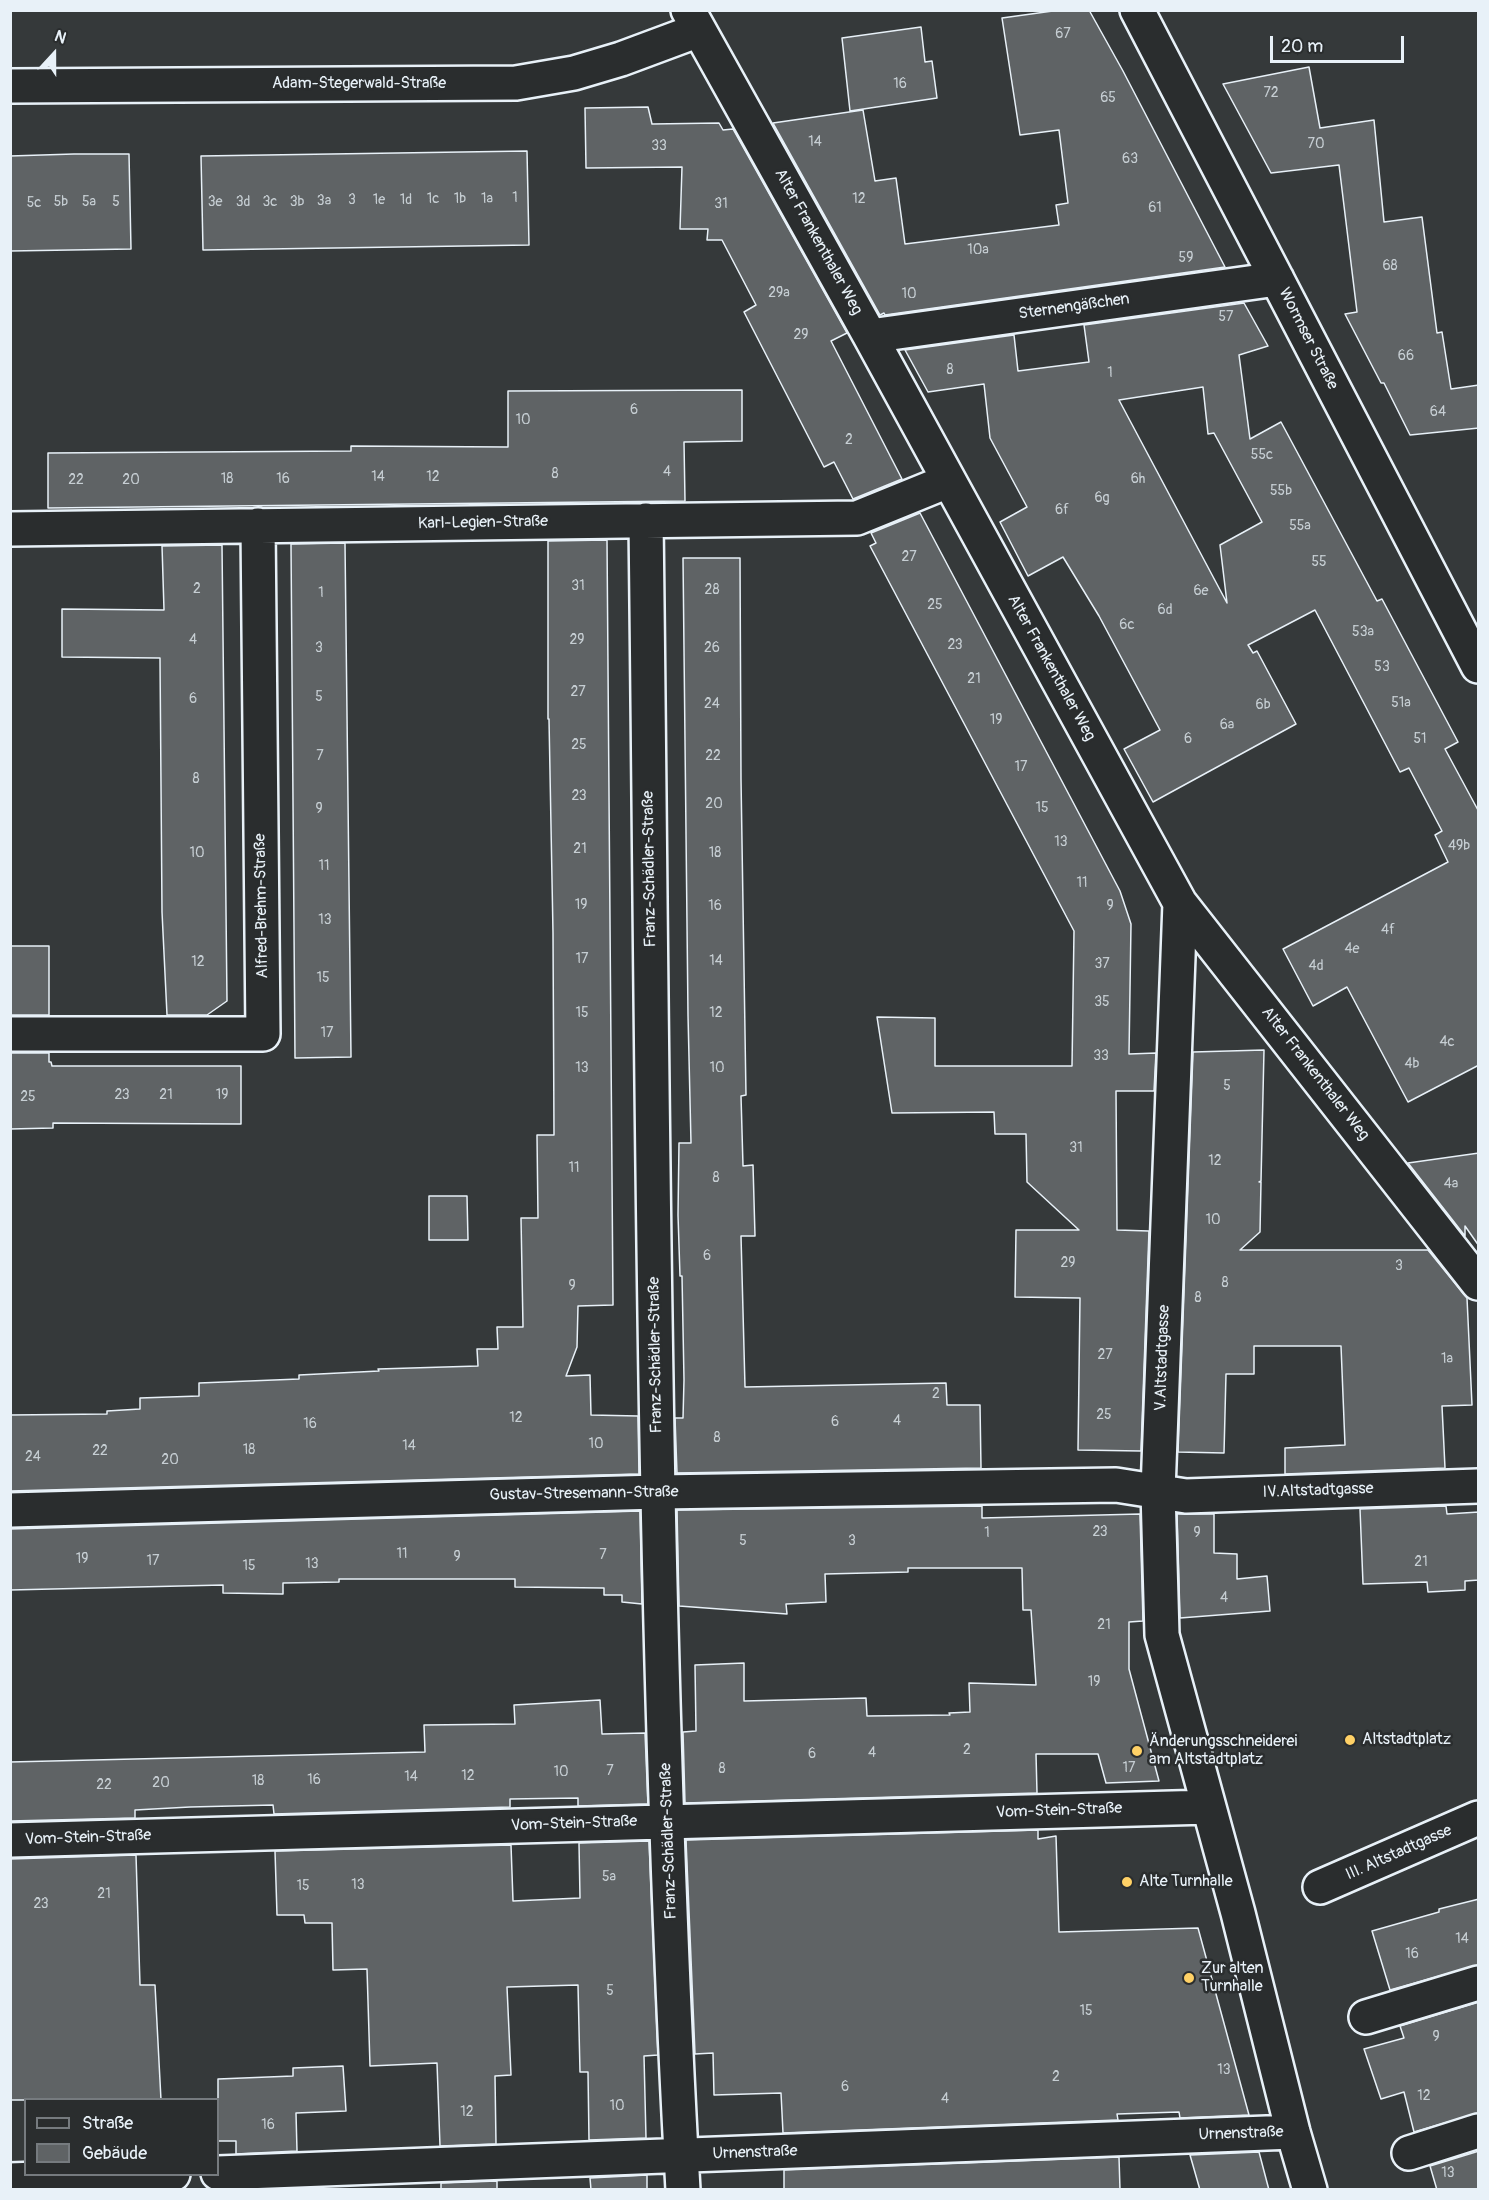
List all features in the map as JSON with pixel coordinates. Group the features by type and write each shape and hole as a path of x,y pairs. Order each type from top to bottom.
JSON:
{"street":[{"name":"Wormser Straße","path":"1137,10 1479,666"},
{"name":"Adam-Stegerwald-Straße","path":"10,86 516,83 574,73 621,59 693,20"},
{"name":"Alter Frankenthaler Weg","path":"693,20 870,336 1180,903 1479,1283"},
{"name":"Sternengäßchen","path":"870,336 1277,279"},
{"name":"Karl-Legien-Straße","path":"10,529 857,518 948,481"},
{"name":"Franz-Schädler-Straße","path":"646,520 658,1492 668,1822 683,2190"},
{"name":"Alfred-Brehm-Straße","path":"10,1034 263,1034 258,525"},
{"name":"V.Altstadtgasse","path":"1180,903 1158,1491 1162,1635 1209,1807"},
{"name":"Gustav-Stresemann-Straße","path":"10,1510 658,1492 1116,1485 1158,1491"},
{"name":"IV.Altstadtgasse","path":"1158,1491 1186,1496 1479,1486"},
{"name":"Vom-Stein-Straße","path":"10,1840 1209,1807"},
{"path":"1209,1807 1310,2190"},
{"name":"III. Altstadtgasse","path":"1320,1887 1479,1818"},
{"path":"1366,2017 1479,1983"},
{"path":"1409,2153 1479,2131"},
{"name":"Urnenstraße","path":"219,2173 1293,2132"},
{"path":"10,2180 140,2176"}],"building":[{"path":"1060,10 1089,10 1225,267 880,315 773,123 863,110 875,181 896,178 905,244 1059,225 1056,205 1068,203 1059,130 1020,135 1002,18"},
{"path":"921,27 925,62 932,61 937,98 850,111 842,38"},
{"path":"1309,67 1320,128 1374,120 1384,222 1422,217 1437,333 1442,332 1451,389 1479,385 1479,428 1410,435 1345,314 1357,312 1339,165 1271,173 1223,84"},
{"path":"648,107 652,124 719,123 723,130 733,129 847,333 831,341 902,479 853,499 834,462 824,467 744,312 756,305 722,240 707,240 708,229 680,229 682,167 586,168 585,108"},
{"path":"527,151 529,245 203,250 201,156"},
{"path":"129,154 131,249 10,251 10,156"},
{"path":"1244,303 1268,346 1239,355 1250,439 1281,422 1377,601 1382,599 1458,742 1445,749 1479,812 1479,1065 1408,1102 1347,987 1313,1006 1283,949 1448,862 1435,835 1442,831 1409,768 1400,772 1315,610 1248,645 1253,653 1257,651 1296,724 1153,802 1124,749 1160,730 1099,616 1063,557 1028,576 1000,522 1027,507 990,438 984,384 928,392 905,350 1014,335 1018,371 1089,362 1084,325","holes":["1203,387 1208,434 1214,433 1262,522 1220,545 1227,603 1119,400"]},
{"path":"742,390 742,441 684,442 685,501 48,508 48,453 351,451 351,446 508,447 508,391"},
{"path":"920,513 1120,891 1131,924 1129,1054 1156,1053 1154,1091 1116,1091 1117,1230 1149,1231 1141,1451 1078,1450 1080,1298 1015,1297 1016,1230 1079,1230 1027,1182 1026,1134 995,1134 994,1112 892,1113 877,1017 935,1018 935,1066 1072,1066 1074,931 870,546 876,543 871,533"},
{"path":"607,540 613,1305 578,1306 577,1347 566,1376 590,1375 591,1415 638,1416 639,1474 10,1491 10,1415 107,1414 107,1411 140,1409 140,1398 199,1396 199,1383 299,1379 299,1375 379,1371 378,1369 478,1366 477,1349 498,1349 497,1327 523,1327 521,1218 538,1218 537,1135 554,1135 548,541"},
{"path":"345,543 351,1057 295,1058 291,544"},
{"path":"222,545 227,1001 207,1015 167,1015 162,912 160,658 62,657 62,609 164,610 162,546"},
{"path":"683,558 740,558 746,1095 741,1096 743,1166 753,1165 755,1236 741,1236 745,1387 946,1383 947,1405 980,1405 981,1468 677,1473 675,1418 683,1418 684,1380 678,1215 679,1143 691,1143"},
{"path":"10,946 49,946 49,1015 10,1015"},
{"path":"1264,1050 1261,1181 1259,1182 1261,1182 1260,1232 1240,1250 1428,1250 1467,1298 1472,1405 1442,1406 1445,1468 1285,1474 1285,1448 1345,1445 1341,1346 1254,1346 1254,1374 1226,1374 1224,1453 1178,1452 1193,1052"},
{"path":"10,1053 49,1053 49,1062 52,1066 241,1066 241,1124 53,1123 53,1128 10,1129"},
{"path":"1479,1153 1479,1246 1465,1226 1465,1236 1408,1163"},
{"path":"429,1196 467,1196 468,1240 429,1240"},
{"path":"982,1506 982,1518 1140,1514 1143,1621 1129,1622 1129,1669 1159,1781 1106,1783 1098,1754 1036,1754 1037,1793 685,1803 683,1732 696,1731 695,1665 744,1663 744,1701 866,1698 867,1716 950,1715 949,1713 970,1712 969,1683 1036,1685 1031,1610 1023,1610 1022,1568 908,1568 908,1572 825,1574 826,1602 786,1604 787,1614 679,1606 677,1510"},
{"path":"1446,1506 1447,1514 1479,1512 1479,1580 1465,1581 1465,1590 1428,1592 1427,1582 1363,1584 1360,1509"},
{"path":"640,1511 642,1604 622,1602 622,1595 604,1595 604,1588 515,1587 515,1579 339,1579 339,1582 283,1583 283,1594 223,1593 223,1585 10,1590 10,1529"},
{"path":"1177,1514 1214,1514 1214,1553 1237,1554 1237,1579 1267,1576 1270,1611 1180,1618"},
{"path":"600,1700 602,1734 645,1733 648,1804 578,1806 578,1798 510,1799 510,1807 274,1814 273,1805 190,1807 135,1810 135,1818 10,1821 10,1762 425,1752 424,1725 515,1724 514,1705"},
{"path":"1038,1830 1038,1839 1056,1836 1059,1932 1198,1928 1249,2115 1180,2118 1179,2112 1117,2114 1118,2120 783,2133 781,2093 714,2095 713,2053 695,2054 686,1840"},
{"path":"649,1841 658,2055 644,2056 646,2138 589,2140 588,2072 580,2072 578,1985 507,1987 511,2075 495,2076 496,2144 440,2146 437,2063 370,2066 367,1969 333,1970 332,1923 305,1923 304,1915 277,1915 275,1851 511,1845 513,1901 580,1898 579,1843"},
{"path":"136,1855 140,1985 155,1985 161,2098 24,2098 24,2100 10,2100 10,1859"},
{"path":"1479,1899 1479,1965 1390,1990 1372,1931 1439,1912 1439,1909"},
{"path":"1479,2002 1479,2113 1414,2132 1404,2092 1381,2099 1364,2049 1404,2038 1400,2026"},
{"path":"343,2066 346,2111 296,2113 297,2151 236,2154 236,2141 219,2141 218,2079 293,2076 293,2068"},
{"path":"1479,2151 1479,2190 1437,2190 1430,2166"},
{"path":"1259,2152 1269,2190 1200,2190 1190,2155"},
{"path":"1119,2157 1120,2190 784,2190 784,2170"},
{"path":"647,2175 647,2190 591,2190 590,2178"},
{"path":"497,2181 497,2190 441,2190 441,2183"}],"place":[{"name":"Altstadtplatz","path":"1350,1740"},
{"name":"Änderungsschneiderei am Altstadtplatz","path":"1137,1751"},
{"name":"Alte Turnhalle","path":"1127,1882"},
{"name":"Zur alten Turnhalle","path":"1189,1978"}]}
